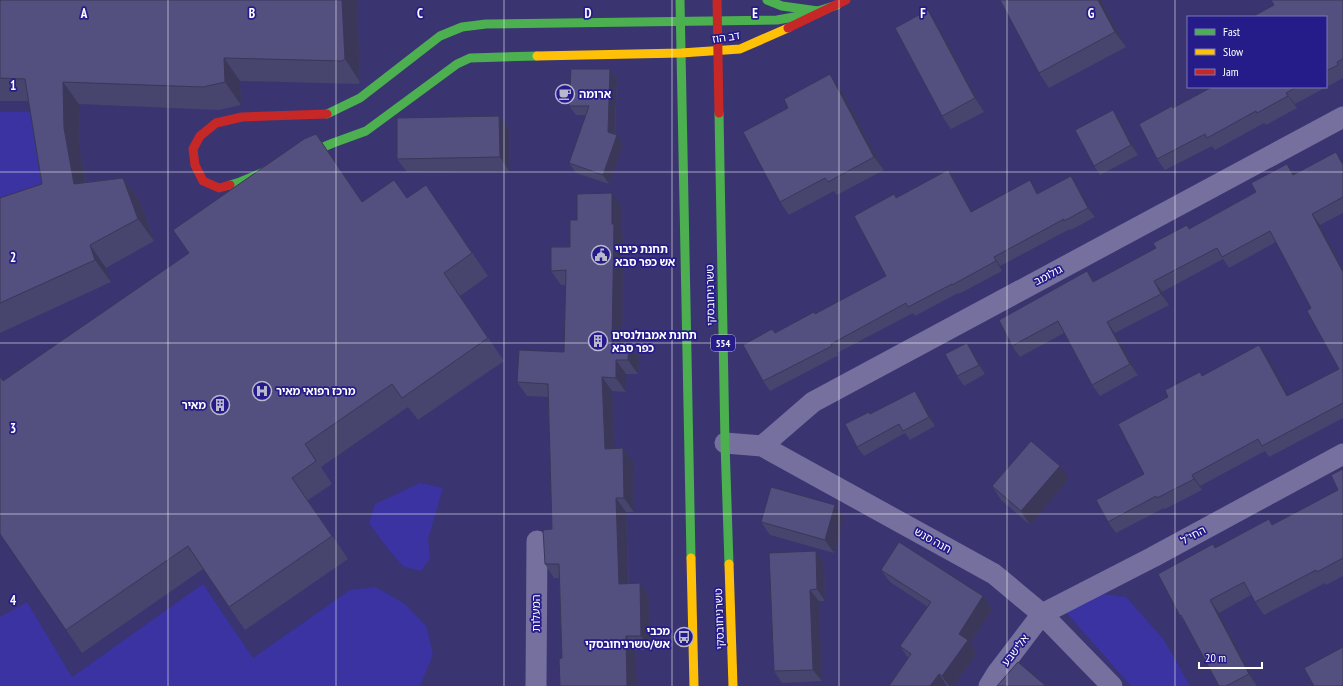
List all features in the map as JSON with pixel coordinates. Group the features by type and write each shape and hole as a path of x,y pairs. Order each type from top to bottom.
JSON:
{"main road":[{"path":"680,0 694,686"},
{"name":"טשרניחובסקי","path":"717,0 725,443 733,686"},
{"path":"767,0 782,6 818,11"},
{"name":"דב הוז","path":"837,5 805,15 777,20 681,20 486,24 462,27 440,36 360,98 329,114 242,117 216,123 200,136 196,142 193,149 195,165 203,181 219,188 240,182 333,143 366,131 458,64 470,58 681,53 740,49 837,5 846,0"}],"street":[{"name":"גולומב","path":"762,446 813,402 1343,117"},
{"name":"חנה סנש","path":"725,443 762,446 994,574 1042,614 1112,686"},
{"name":"החי\"ל","path":"1042,614 1153,557 1343,454"},
{"name":"המעלות","path":"536,686 537,541"},
{"name":"אלישבע","path":"989,686 997,673 1042,614"}],"shaded area":[{"path":"0,112 33,112 48,197 0,210"},
{"path":"420,483 443,488 428,539 430,558 421,571 404,567 388,549 369,523 375,504"},
{"path":"203,584 253,658 350,590 376,587 405,604 427,627 433,655 420,686 0,686 0,617 27,602 72,677"},
{"path":"1103,594 1126,597 1164,640 1190,686 1131,686 1064,610"}],"building":[{"path":"0,0 342,0 345,59 342,61 224,58 225,82 203,87 63,82 64,128 74,184 123,178 138,219 90,245 95,260 0,303 0,198 42,184 25,79 0,78"},
{"path":"1000,0 1098,0 1115,32 1039,73"},
{"path":"1271,0 1343,0 1343,59 1337,62 1338,65 1327,70 1327,16 1254,16 1274,5"},
{"path":"928,10 975,98 942,116 895,28"},
{"path":"571,69 610,69 608,132 617,135 603,175 569,163 589,106 569,106"},
{"path":"830,74 874,157 828,182 825,178 780,202 743,132 788,108 784,99"},
{"path":"1210,88 1295,88 1286,93 1288,96 1257,113 1256,111 1207,138 1205,134 1157,159 1139,124 1172,106 1173,108"},
{"path":"1113,110 1131,145 1094,166 1075,130"},
{"path":"499,116 500,157 397,159 397,118"},
{"name":"מאיר","path":"316,134 362,202 394,180 407,198 426,185 472,253 444,273 488,338 402,398 392,384 305,444 316,461 292,478 332,536 229,607 188,546 66,630 0,534 0,376 3,381 189,253 173,230 304,139"},
{"path":"1336,152 1343,165 1343,197 1312,214 1343,272 1343,403 1262,446 1258,439 1192,475 1194,479 1157,498 1156,496 1108,522 1096,500 1144,474 1118,424 1168,397 1165,390 1200,372 1202,376 1259,345 1287,396 1339,369 1307,311 1311,308 1270,231 1222,257 1217,248 1154,281 1161,294 1107,322 1130,364 1092,385 1058,321 1012,346 999,320 1087,271 1093,282 1156,248 1153,243 1187,225 1189,229 1256,192 1251,183 1287,164 1293,175"},
{"path":"948,170 971,212 1030,180 1037,194 1071,176 1088,208 1064,221 1064,219 994,257 996,261 952,285 908,307 906,303 831,344 832,346 763,381 743,345 772,329 775,333 814,312 815,314 886,276 854,216 894,194 896,198"},
{"path":"612,193 612,224 614,224 612,343 629,343 628,360 616,360 616,378 602,377 605,449 623,448 624,498 616,498 619,584 640,583 641,636 626,636 627,686 560,686 559,659 562,658 559,564 545,564 543,530 552,529 548,384 517,382 519,350 564,352 566,270 551,271 551,247 570,247 570,220 577,220 577,194"},
{"path":"967,343 979,365 957,376 945,354"},
{"path":"915,391 929,417 903,431 899,424 857,447 845,424 869,412 870,414"},
{"path":"1031,441 1060,466 1021,511 992,486"},
{"path":"1343,469 1343,558 1317,572 1316,570 1255,602 1244,582 1210,600 1249,674 1226,686 1219,686 1158,574 1213,544 1215,548 1269,519 1272,525 1338,490 1331,475"},
{"path":"771,487 835,505 825,540 761,522"},
{"path":"899,542 983,596 959,634 968,640 942,676 939,674 930,686 889,686 911,654 900,646 931,602 881,570"},
{"path":"816,551 817,589 810,590 813,670 774,671 769,553"},
{"path":"1343,647 1343,686 1314,686 1304,668"},
{"path":"1018,662 1046,686 997,686"}],"traffic: fast":[{"path":"680,0 691,558"},
{"path":"767,0 782,6 818,11"},
{"path":"327,114 360,98 440,36 462,27 486,24 777,20 805,15 837,5"},
{"path":"230,185 366,131 457,64 470,58 537,56"},
{"path":"719,113 725,443 729,564"}],"traffic: slow":[{"path":"537,56 681,53 740,49 788,28"},
{"path":"691,558 694,686"},
{"path":"729,564 733,686"}],"traffic: jam":[{"path":"717,0 719,113"},
{"path":"788,28 846,0"},
{"path":"230,185 219,188 203,181 195,165 193,149 200,136 216,123 242,117 327,114"}],"place":[{"name":"ארומה","path":"565,94"},
{"name":"תחנת כיבוי אש כפר סבא","path":"601,255"},
{"name":"תחנת אמבולנסים כפר סבא","path":"598,341"},
{"name":"מרכז רפואי מאיר","path":"262,391"},
{"name":"מאיר","path":"220,405"},
{"name":"מכבי אש/טשרניחובסקי","path":"684,637"}]}
